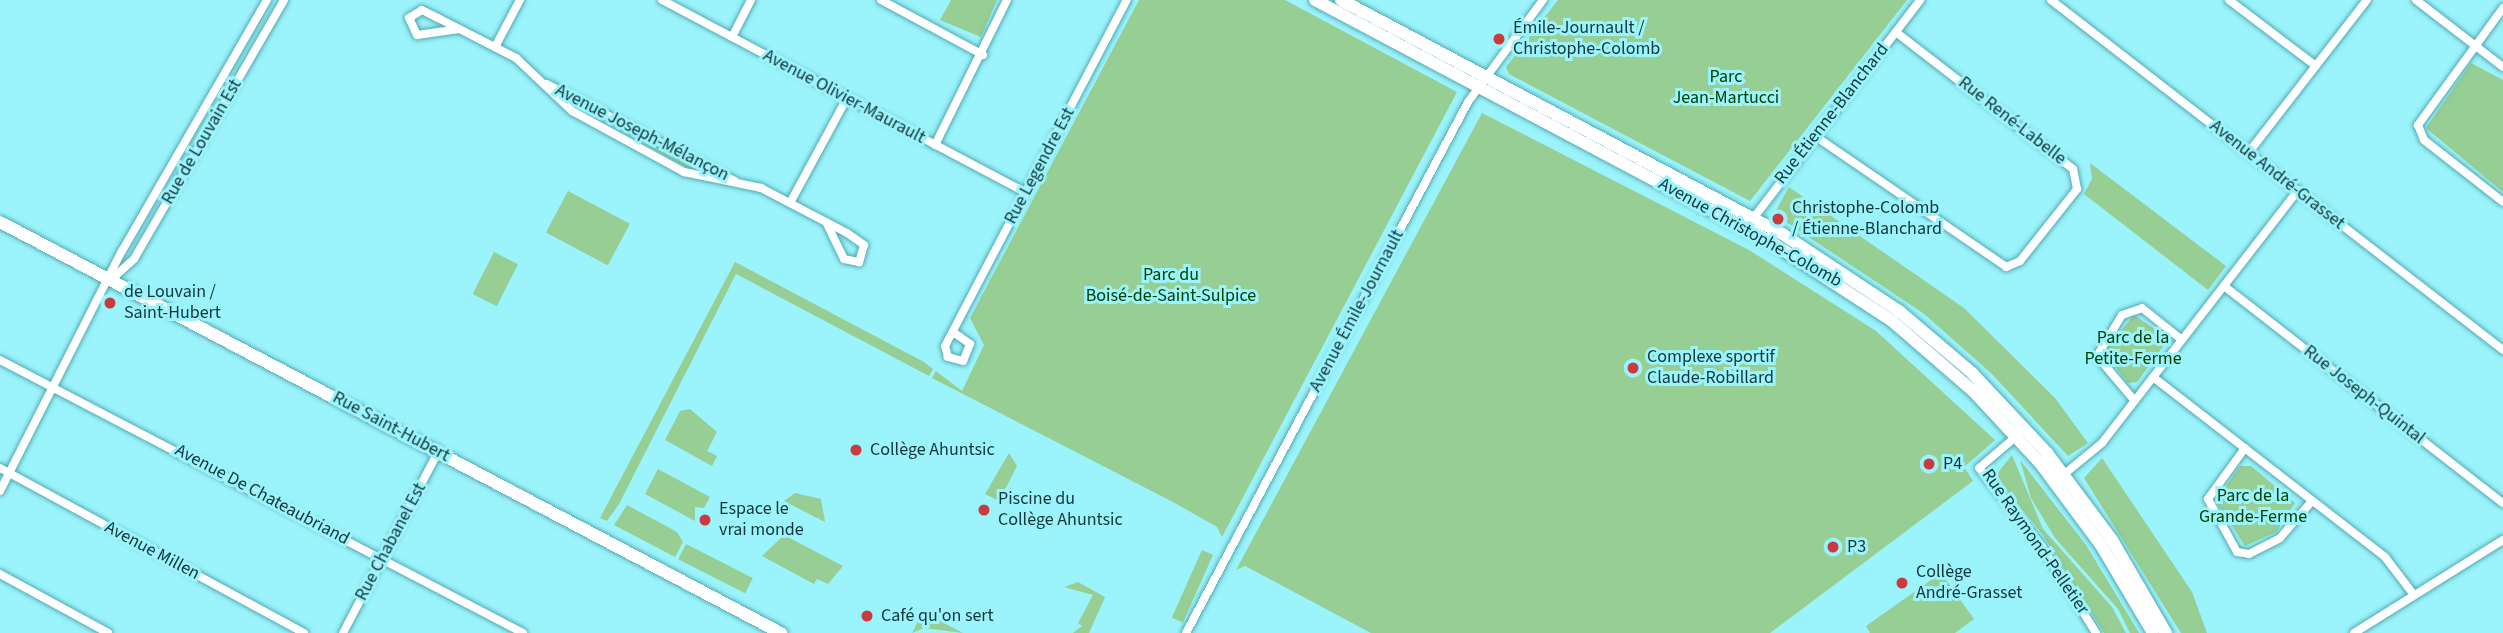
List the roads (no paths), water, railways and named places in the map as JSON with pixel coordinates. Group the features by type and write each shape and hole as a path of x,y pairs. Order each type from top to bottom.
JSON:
{"main road":[{"name":"Avenue Christophe-Colomb","path":"1315,0 1482,82 1751,224 1892,321 2021,432 2060,478 2166,633"},
{"name":"Avenue Christophe-Colomb","path":"1341,0 1482,82"},
{"name":"Rue Saint-Hubert","path":"0,222 438,452 762,628 781,633"},
{"name":"Avenue Christophe-Colomb","path":"2060,478 2153,633"}],"street":[{"name":"Rue de Louvain Est","path":"0,491 112,279 122,251 267,0"},
{"name":"Rue de Louvain Est","path":"112,279 134,259 284,0"},
{"path":"495,47 520,0"},
{"name":"Avenue Olivier-Maurault","path":"662,0 1026,192"},
{"path":"732,37 751,0"},
{"path":"881,0 983,55"},
{"path":"935,145 983,55 1007,0"},
{"name":"Rue Legendre Est","path":"953,332 1128,0"},
{"name":"Avenue Émile-Journault","path":"1186,633 1482,82 1543,0"},
{"name":"Rue Étienne-Blanchard","path":"1751,224 1920,0"},
{"name":"Avenue André-Grasset","path":"2051,0 2503,350"},
{"path":"2249,152 2367,0"},
{"path":"2416,0 2503,67"},
{"path":"2231,1 2316,66"},
{"path":"2503,8 2423,112 2418,128 2427,143 2503,202"},
{"name":"Avenue Joseph-Mélançon","path":"459,29 417,35 409,18 422,10 495,47 546,83 737,183 790,203 826,222 863,243 859,262 844,260 826,222"},
{"name":"Rue René-Labelle","path":"1815,136 1906,193 2003,266 2018,263 2049,224 2078,186 2076,172 1896,32"},
{"name":"Avenue Joseph-Mélançon","path":"546,83 578,115 684,172 737,183"},
{"path":"790,203 847,98"},
{"path":"2060,478 2096,449 2298,190"},
{"name":"Rue Joseph-Quintal","path":"2224,286 2503,503"},
{"path":"2134,400 2097,356 2122,315 2142,308 2182,340"},
{"name":"Avenue De Chateaubriand","path":"0,360 56,385 523,633"},
{"path":"2153,377 2393,564 2414,595"},
{"name":"Rue Raymond-Pelletier","path":"2021,432 1979,468 2041,545 2096,633"},
{"path":"2245,448 2208,499 2237,552 2249,554 2280,538 2312,501"},
{"name":"Rue Chabanel Est","path":"342,633 438,452"},
{"name":"Avenue Millen","path":"0,468 304,633"},
{"path":"2354,633 2503,540"},
{"path":"0,575 108,633"}],"place":[{"name":"Émile-Journault / Christophe-Colomb","path":"1499,39"},
{"name":"Christophe-Colomb / Étienne-Blanchard","path":"1778,219"},
{"name":"de Louvain / Saint-Hubert","path":"110,303"},
{"name":"Complexe sportif Claude-Robillard","path":"1633,368"},
{"name":"Collège Ahuntsic","path":"856,450"},
{"name":"P4","path":"1929,464"},
{"name":"Piscine du Collège Ahuntsic","path":"984,510"},
{"name":"Espace le vrai monde","path":"705,520"},
{"name":"P3","path":"1833,547"},
{"name":"Collège André-Grasset","path":"1902,583"},
{"name":"Café qu'on sert","path":"867,616"}],"park label":[{"name":"Parc Jean-Martucci","path":"1726,88"},
{"name":"Parc du Boisé-de-Saint-Sulpice","path":"1171,286"},
{"name":"Parc de la Petite-Ferme","path":"2133,349"},
{"name":"Parc de la Grande-Ferme","path":"2253,507"}]}
